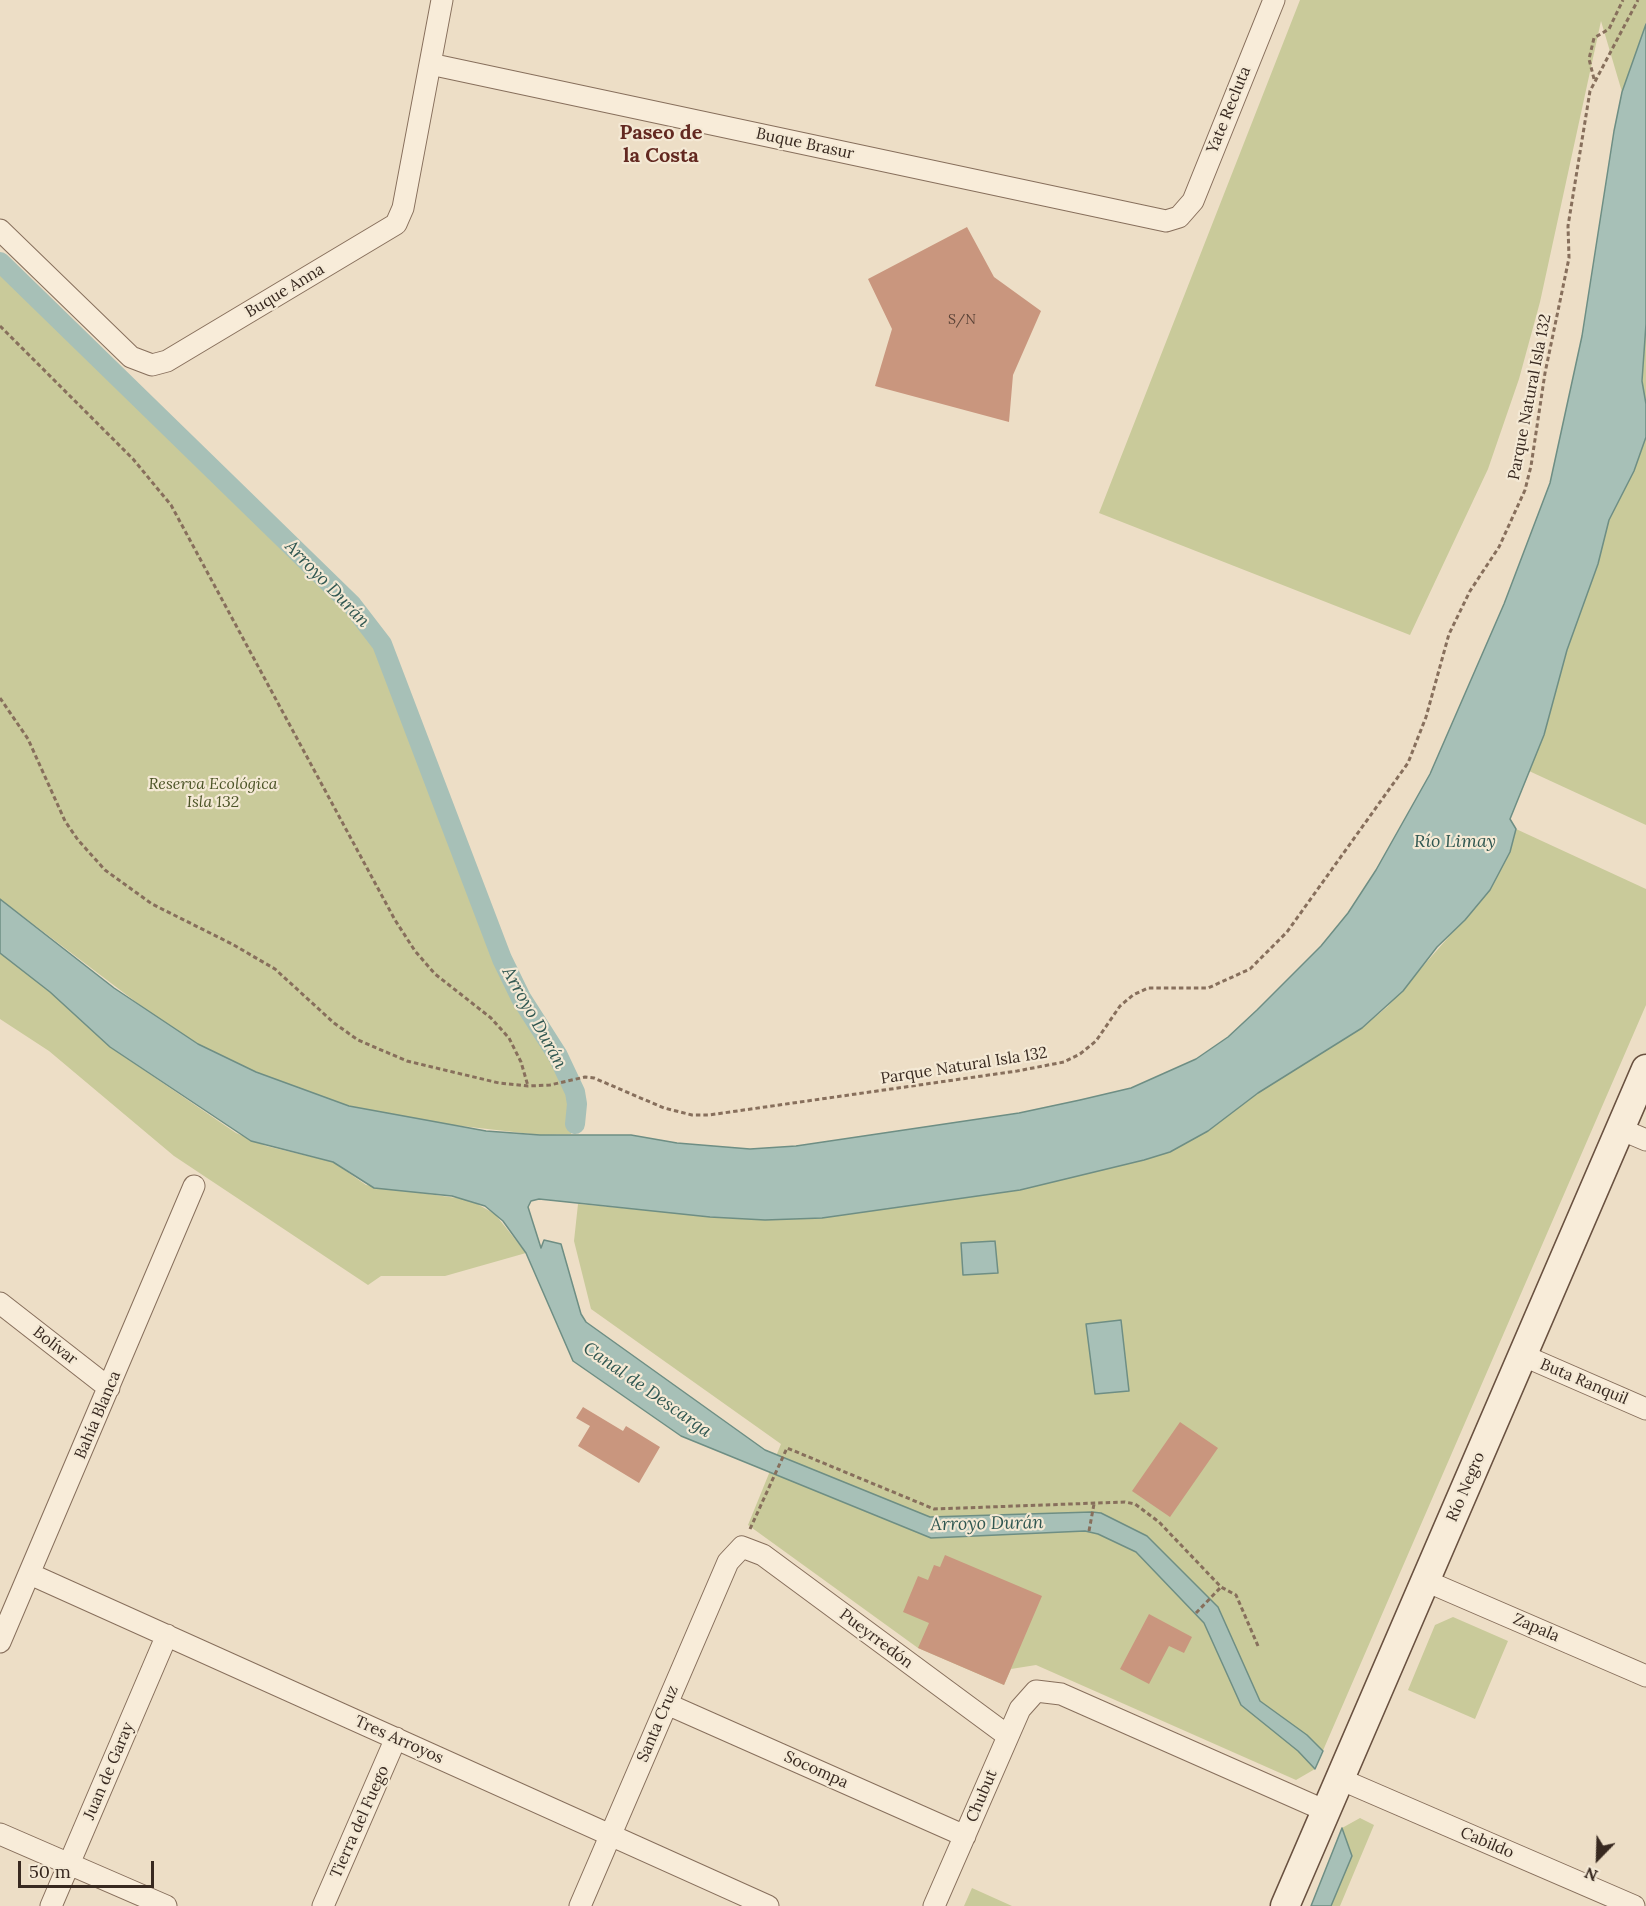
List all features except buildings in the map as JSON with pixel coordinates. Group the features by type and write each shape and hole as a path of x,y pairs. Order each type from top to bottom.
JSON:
{"street":[{"name":"Buque Anna","path":"0,230 131,357 144,364 160,364 396,224 402,212 442,0"},
{"name":"Yate Recluta","path":"1179,218 1192,201 1274,0"},
{"name":"Buque Brasur","path":"430,64 1159,221 1179,218"},
{"name":"Río Negro","path":"1285,1906 1646,1069"},
{"path":"1620,1129 1646,1140"},
{"name":"Bahía Blanca","path":"0,1642 194,1186"},
{"name":"Bolívar","path":"0,1303 110,1388"},
{"name":"Buta Ranquil","path":"1522,1355 1646,1409"},
{"name":"Santa Cruz","path":"580,1906 728,1562 742,1547"},
{"name":"Pueyrredón","path":"742,1547 763,1555 1008,1736"},
{"name":"Tres Arroyos","path":"30,1574 768,1906"},
{"name":"Zapala","path":"1426,1581 1646,1676"},
{"name":"Juan de Garay","path":"51,1906 167,1635"},
{"name":"Chubut","path":"934,1906 1024,1702 1036,1691 1061,1694 1326,1811"},
{"name":"Socompa","path":"667,1704 965,1836"},
{"name":"Tierra del Fuego","path":"323,1906 396,1738"},
{"name":"Cabildo","path":"1340,1779 1634,1906"},
{"path":"0,1834 166,1906"}],"path":[{"path":"1594,80 1589,59 1594,38 1609,29 1623,0"},
{"name":"Parque Natural Isla 132","path":"0,698 28,739 65,821 78,840 120,883 152,904 275,969 334,1023 358,1040 381,1052 407,1061 499,1083 528,1086 550,1085 585,1077 604,1081 664,1108 692,1115 709,1115 1017,1071 1064,1062 1080,1054 1095,1041 1120,1006 1133,995 1148,988 1208,988 1250,969 1270,951 1300,914 1408,763 1426,717 1449,634 1470,591 1499,547 1518,509 1531,466 1545,373 1566,278 1569,258 1570,209 1590,91 1638,0"},
{"path":"0,326 133,459 171,505 395,920 415,951 435,974 491,1018 508,1038 521,1062 528,1086"},
{"path":"742,1547 787,1448 925,1506 942,1510 1125,1502 1143,1509 1159,1522 1221,1587 1236,1595 1258,1646"},
{"path":"1089,1531 1094,1503"},
{"path":"1196,1613 1221,1587"}],"green space":[{"path":"1300,0 1646,0 1646,24 1622,92 1601,21 1540,302 1519,379 1488,469 1410,635 1099,513"},
{"name":"Reserva Ecológica Isla 132","path":"0,262 352,605 382,644 502,959 521,998 558,1057 575,1092 576,1115 571,1134 540,1135 435,1123 349,1106 256,1072 198,1044 161,1021 0,899"},
{"path":"1646,324 1646,404 1642,381"},
{"path":"1646,437 1646,825 1529,771 1544,735 1567,650 1598,564 1609,520 1634,471"},
{"path":"1516,829 1646,889 1646,1005 1315,1769 1296,1780 1036,1665 1011,1669 1004,1685 918,1648 748,1525 781,1444 591,1309 574,1241 578,1204 740,1219 822,1218 1020,1190 1170,1152 1208,1131 1258,1093 1362,1028 1387,1007 1490,890 1510,852"},
{"path":"0,953 50,992 110,1047 236,1133 266,1146 333,1162 366,1185 470,1200 495,1214 526,1253 445,1276 381,1276 368,1285 174,1156 49,1051 0,1019"},
{"path":"1453,1617 1508,1641 1475,1719 1408,1690 1435,1625"},
{"path":"1360,1818 1374,1825 1340,1906 1331,1906 1352,1856 1342,1828"},
{"path":"972,1888 1012,1906 964,1906"}],"water":[{"name":"Río Limay","path":"1646,24 1646,324 1642,381 1646,404 1646,437 1634,471 1609,520 1598,564 1567,650 1544,735 1510,819 1516,829 1510,852 1490,890 1465,920 1437,947 1403,991 1362,1028 1258,1093 1208,1131 1170,1152 1144,1160 1020,1190 822,1218 765,1220 710,1217 539,1199 531,1201 528,1207 541,1248 544,1240 561,1244 581,1314 586,1322 765,1450 930,1517 1092,1512 1101,1513 1147,1536 1218,1607 1260,1701 1307,1735 1323,1751 1315,1769 1298,1751 1241,1705 1204,1623 1136,1552 1098,1534 1085,1531 931,1538 681,1436 573,1361 526,1253 503,1221 485,1206 452,1196 374,1188 333,1162 251,1141 110,1047 50,992 0,953 0,899 114,988 198,1044 256,1072 349,1106 486,1131 540,1135 631,1135 677,1143 750,1149 796,1146 1019,1113 1080,1100 1131,1088 1196,1059 1228,1037 1257,1010 1321,946 1348,913 1376,870 1430,774 1504,604 1550,483 1582,336 1622,92"},
{"path":"995,1241 998,1273 963,1275 961,1243"},
{"path":"1121,1320 1129,1391 1095,1394 1086,1324"},
{"path":"1342,1828 1352,1856 1331,1906 1311,1906"}],"waterway":[{"name":"Arroyo Durán","path":"0,262 352,605 382,644 502,959 521,998 558,1056 575,1092 577,1104 575,1124"}],"district":[{"name":"Paseo de la Costa","path":"661,144"}],"water label":[{"name":"Canal de Descarga","path":"647,1390"}]}
